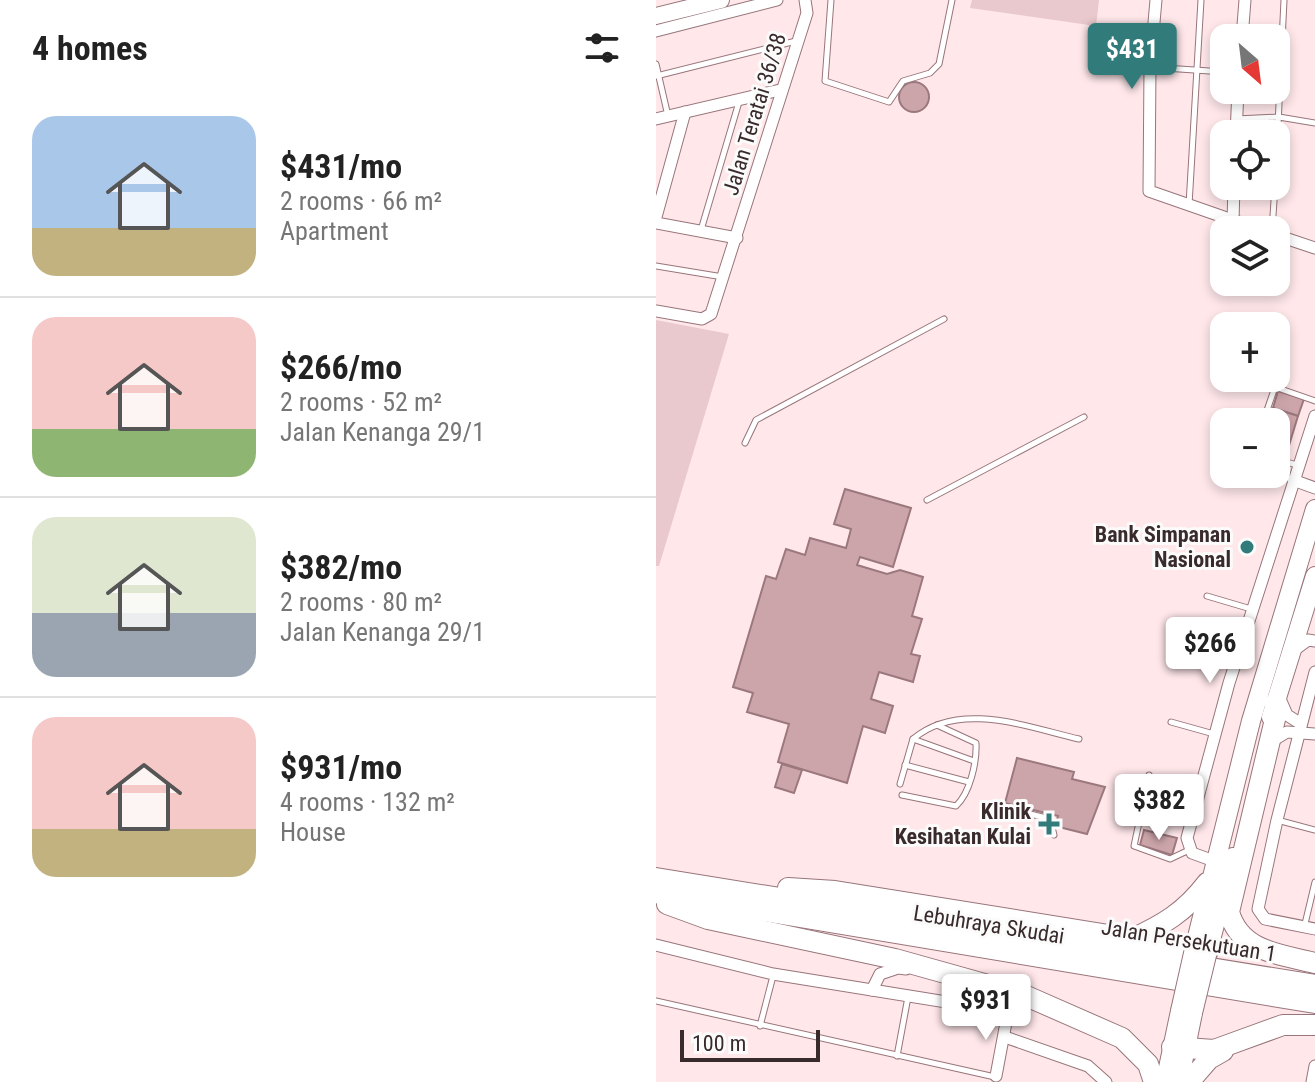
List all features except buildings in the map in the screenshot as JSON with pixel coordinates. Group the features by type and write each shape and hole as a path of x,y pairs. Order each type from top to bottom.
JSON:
{"highway":[{"path":"1276,698 1277,711 1229,912 1240,936 1250,943 1315,963"},
{"path":"666,880 835,891 1201,950"},
{"name":"Jalan Persekutuan 1","path":"666,880 1315,985"},
{"path":"1130,940 1171,922 1189,907 1207,883"},
{"name":"Lebuhraya Skudai","path":"656,893 1315,1003"},
{"path":"656,900 708,919 895,959 1024,995 1122,1038 1148,1064 1154,1082"},
{"path":"1179,1049 1214,1050 1283,1025 1315,1025"},
{"path":"1189,1082 1209,1059 1237,1042"}],"main road":[{"path":"1201,950 1207,883 1254,709 1315,509"},
{"path":"1165,1082 1179,1049 1201,950 1315,576"},
{"path":"1179,1049 1179,1082"}],"street":[{"path":"656,5 677,0"},
{"path":"656,16 721,0"},
{"path":"656,31 777,0"},
{"path":"1156,0 1150,67 1149,191 1218,216"},
{"path":"1243,24 1245,0"},
{"name":"Jalan Teratai 36/38","path":"656,311 707,318 737,238 780,90 807,13 806,1"},
{"path":"662,118 780,90"},
{"path":"1236,119 1237,104"},
{"path":"656,217 685,112"},
{"path":"656,223 737,238"},
{"path":"1290,240 1315,248"},
{"path":"1214,861 1189,850 1187,838 1252,610 1314,423"},
{"path":"1293,480 1315,488"},
{"path":"1307,599 1315,617"},
{"path":"1289,654 1304,642 1315,641"},
{"path":"1310,928 1265,919 1259,914 1277,820 1314,679"},
{"path":"1276,698 1300,728 1315,734"},
{"path":"1269,745 1287,732 1300,728"},
{"path":"656,945 773,974 1008,1012 996,1076"},
{"path":"872,990 880,974 898,968 985,985"},
{"path":"1005,1037 1088,1066 1106,1082"},
{"path":"1312,1082 1315,1066"}],"lane":[{"path":"831,0 825,81 889,102 903,81 930,73 939,64 952,0"},
{"path":"1189,206 1201,0"},
{"path":"1279,120 1284,0"},
{"path":"657,75 796,41"},
{"path":"656,64 662,118"},
{"path":"1150,67 1210,71"},
{"path":"701,231 739,100"},
{"path":"1236,119 1279,117 1315,123"},
{"path":"656,266 724,277"},
{"path":"745,443 756,420 944,319"},
{"path":"1268,408 1275,387 1315,401"},
{"path":"927,500 1084,417"},
{"path":"1290,463 1298,465"},
{"path":"1207,596 1252,610"},
{"path":"900,784 913,739 936,725 989,719 1079,739"},
{"path":"1171,722 1215,734"},
{"path":"902,795 956,806 969,782 977,747 973,740 936,725"},
{"path":"913,739 974,761"},
{"path":"905,765 969,782"},
{"path":"1149,775 1134,846 1170,859 1189,850"},
{"path":"995,805 1050,819 1054,835"},
{"path":"1277,820 1315,830"},
{"path":"1310,928 1315,882"},
{"path":"760,1026 773,974"},
{"path":"897,1056 908,996"},
{"path":"656,1001 996,1076"}],"shaded area":[{"path":"972,0 1099,0 1096,26 970,8"},
{"path":"656,320 729,334 659,566 656,566"}],"place":[{"name":"Bank Simpanan Nasional","path":"1247,547"},
{"name":"Klinik Kesihatan Kulai","path":"1049,824"}]}
